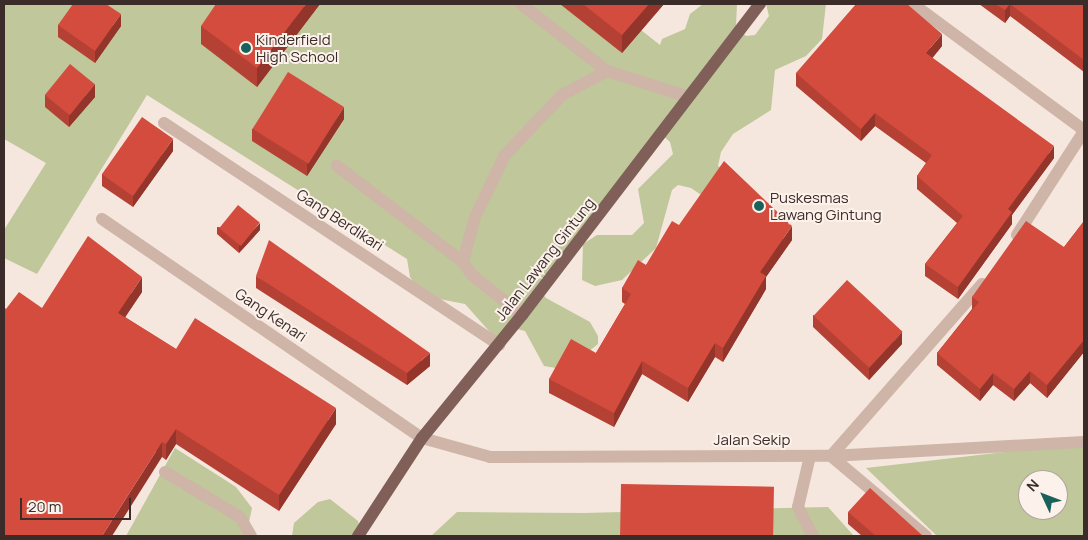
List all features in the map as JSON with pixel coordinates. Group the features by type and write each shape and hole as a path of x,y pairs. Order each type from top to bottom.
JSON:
{"main road":[{"name":"Jalan Lawang Gintung","path":"358,536 422,438 499,345 760,4"}],"street":[{"path":"521,4 607,71 689,97"},
{"path":"913,4 1084,131 1009,248"},
{"path":"464,262 474,217 504,155 562,95 607,71"},
{"name":"Gang Berdikari","path":"164,123 499,345"},
{"path":"337,166 464,262 472,275 522,315"},
{"name":"Gang Kenari","path":"102,219 422,438"},
{"path":"926,536 831,456 992,272"},
{"name":"Jalan Sekip","path":"422,438 490,458 831,456 1084,442"},
{"path":"810,456 798,507 813,536"},
{"path":"165,472 240,517 251,536"}],"green space":[{"path":"5,4 608,4 660,45 662,39 685,29 690,14 703,4 737,4 736,26 746,36 755,35 769,16 766,4 826,4 822,39 806,56 775,70 771,110 733,134 721,152 718,166 741,179 714,204 691,188 678,185 672,190 656,248 622,280 595,286 582,280 583,244 597,235 632,235 644,223 638,189 673,154 670,142 658,131 536,287 546,298 590,322 598,336 598,344 578,360 556,368 544,366 525,331 513,328 497,340 465,304 424,296 410,277 407,259 147,95 37,274 4,258 4,230 46,163 4,139"},
{"path":"1084,443 1084,536 937,536 866,468"},
{"path":"175,448 236,487 252,508 246,536 126,536"},
{"path":"330,499 358,521 362,536 292,536 294,523 318,502"},
{"path":"828,507 854,536 431,536 457,512 583,513"}],"building":[{"path":"73,4 106,4 121,14 95,51 58,25"},
{"path":"216,4 306,4 257,68 201,26"},
{"path":"583,4 649,4 622,35"},
{"path":"856,4 907,4 942,34 926,53 1054,146 1008,209 1012,212 958,287 925,264 963,216 917,176 932,155 875,113 861,129 796,73"},
{"path":"995,4 1010,4 1005,10"},
{"path":"1010,4 1084,4 1084,60"},
{"path":"70,64 95,84 70,115 45,95"},
{"path":"288,72 344,107 308,164 252,129"},
{"path":"142,117 173,139 133,196 102,174"},
{"path":"724,161 792,226 760,272 766,276 723,348 715,343 688,388 642,361 614,413 549,379 571,339 596,353 631,294 622,288 638,260 646,265 672,221 679,225"},
{"path":"238,205 260,223 241,246 219,228"},
{"path":"1026,221 1064,247 1084,221 1084,340 1047,385 1030,371 1014,389 993,373 980,389 937,353 979,302 972,297"},
{"path":"88,236 142,277 118,313 176,349 195,318 336,408 279,495 176,429 166,444 162,442 102,536 4,536 4,307 6,309 19,292 42,308"},
{"path":"269,240 430,353 407,373 256,276"},
{"path":"847,280 903,332 869,368 814,316"},
{"path":"621,484 774,487 773,536 620,536"},
{"path":"870,488 923,536 876,536 848,512"}],"place":[{"name":"Kinderfield High School","path":"246,48"},
{"name":"Puskesmas Lawang Gintung","path":"759,206"}]}
